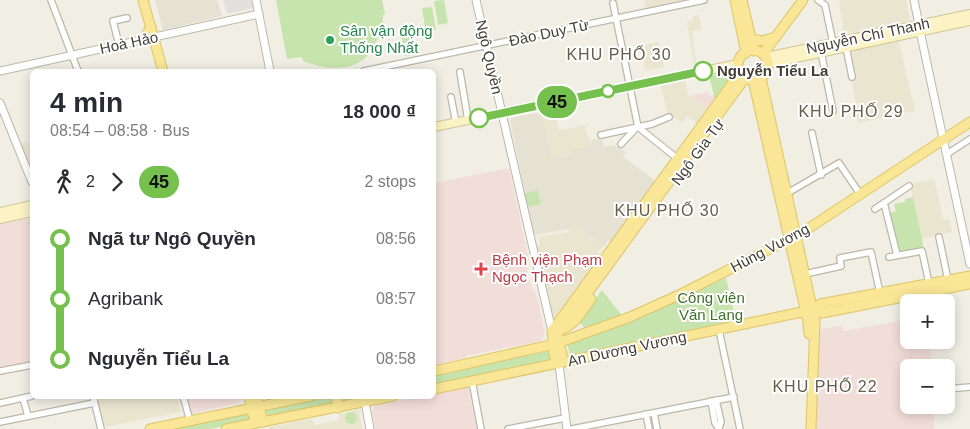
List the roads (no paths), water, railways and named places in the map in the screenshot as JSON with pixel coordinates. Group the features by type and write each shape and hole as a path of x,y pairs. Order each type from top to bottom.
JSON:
{"main road":[{"path":"143,0 162,69"},
{"path":"436,127 630,86 748,76 766,72 734,0"},
{"path":"742,0 751,39 759,56"},
{"path":"681,166 748,76 759,56 776,37 802,0"},
{"name":"Nguyễn Chí Thanh","path":"759,56 821,52 970,14"},
{"name":"Nguyễn Chí Thanh","path":"759,56 970,21"},
{"path":"144,39 151,27"},
{"path":"751,39 762,41 776,37"},
{"path":"748,76 783,195 809,311 815,326 804,429"},
{"name":"Ngô Gia Tự","path":"599,278 634,235 681,166 748,76"},
{"name":"Hùng Vương","path":"555,336 584,334 681,294 792,238 970,122"},
{"name":"Ngô Gia Tự","path":"555,336 573,319 613,254 634,235 641,215 681,166"},
{"path":"0,212 30,208"},
{"path":"0,219 30,209"},
{"path":"613,254 641,215"},
{"path":"796,253 805,274 809,311"},
{"name":"An Dương Vương","path":"809,311 822,314 949,284 970,276"},
{"path":"436,370 555,336 599,278"},
{"name":"An Dương Vương","path":"436,388 559,364 809,311 820,304 929,283 970,284"},
{"path":"573,319 584,334"},
{"path":"555,336 561,351 562,358 559,364"},
{"path":"809,392 811,429"},
{"path":"240,410 247,399"},
{"path":"251,399 261,425"},
{"path":"255,407 256,399"},
{"path":"150,429 191,425 240,410 296,399"},
{"path":"336,399 338,408"},
{"path":"226,429 261,425 379,399"}],"street":[{"path":"51,0 77,69"},
{"path":"256,0 270,69"},
{"name":"Ngô Quyền","path":"476,0 555,336"},
{"name":"Đào Duy Từ","path":"374,69 704,0"},
{"path":"818,0 825,5 833,43"},
{"path":"914,0 970,264"},
{"path":"613,3 614,19 638,127 681,166"},
{"name":"Hoà Hảo","path":"0,71 259,14"},
{"path":"119,45 113,21 127,18"},
{"path":"846,47 852,76"},
{"path":"821,52 834,111"},
{"path":"460,72 468,120"},
{"path":"451,97 456,122"},
{"path":"0,103 30,177"},
{"path":"602,135 638,127 669,117"},
{"path":"621,144 638,127"},
{"path":"812,133 821,175"},
{"path":"947,154 970,139"},
{"path":"783,195 839,163 860,194"},
{"path":"875,209 909,186"},
{"path":"884,202 897,255"},
{"path":"939,237 949,284"},
{"path":"888,257 922,251 929,283"},
{"path":"805,274 841,266 840,258 871,252 880,293"},
{"path":"719,330 740,429"},
{"path":"559,364 567,429"},
{"path":"0,371 30,365"},
{"path":"472,381 481,429"},
{"path":"955,389 970,386"},
{"path":"0,403 30,396"},
{"path":"572,429 734,397"},
{"path":"23,398 28,416"},
{"path":"0,422 93,399 101,429"},
{"path":"184,399 191,425"},
{"path":"713,401 715,423 719,428"},
{"path":"365,402 370,429"},
{"path":"654,413 657,429"},
{"path":"646,414 650,429"},
{"path":"508,429 565,418"}],"place":[{"name":"Sân vận động Thống Nhất","path":"330,40"},
{"name":"Nguyễn Tiểu La","path":"703,71"},
{"name":"Bệnh viện Phạm Ngọc Thạch","path":"481,269"}],"district":[{"name":"KHU PHỐ 30","path":"619,54"},
{"name":"KHU PHỐ 29","path":"851,111"},
{"name":"KHU PHỐ 30","path":"667,210"},
{"name":"KHU PHỐ 22","path":"825,386"}],"park label":[{"name":"Công viên Văn Lang","path":"711,306"}]}
